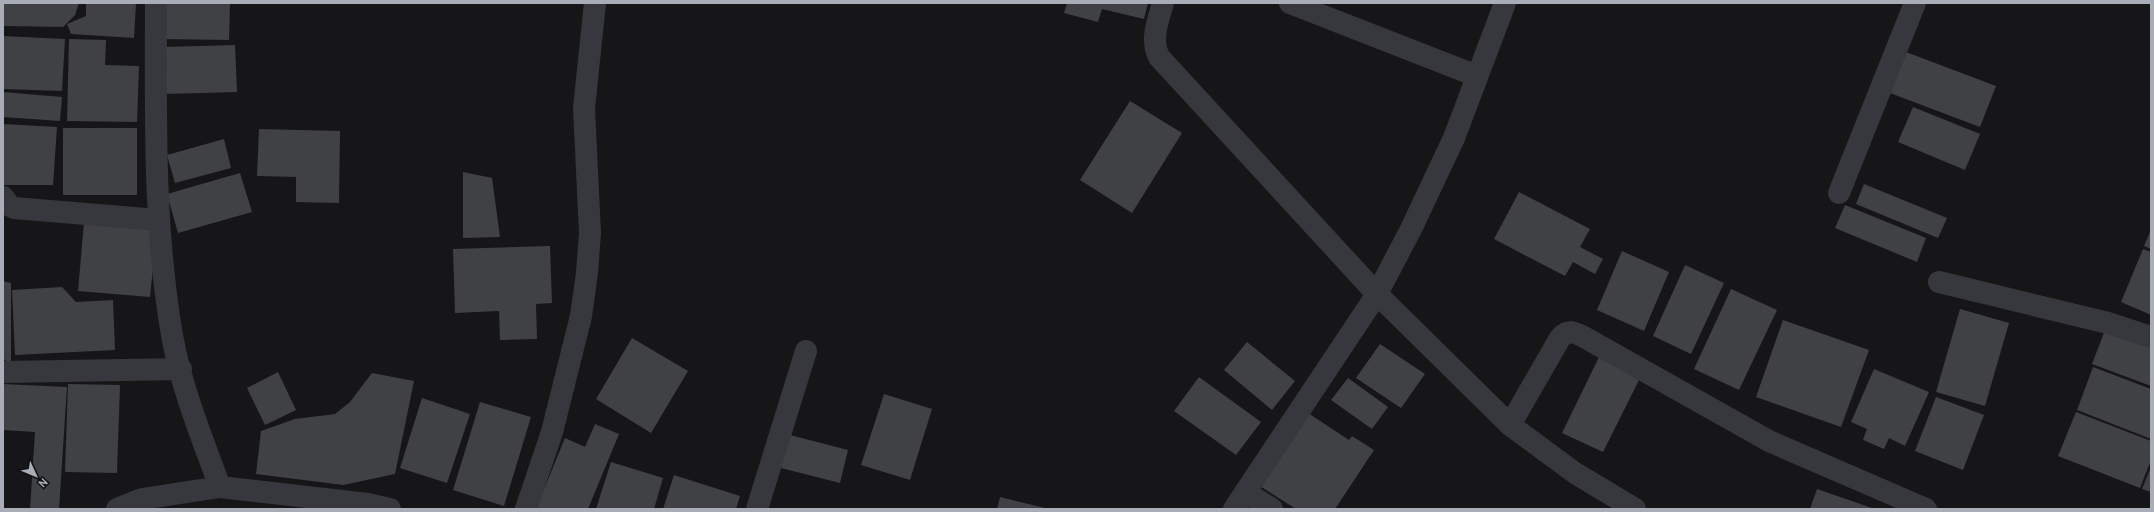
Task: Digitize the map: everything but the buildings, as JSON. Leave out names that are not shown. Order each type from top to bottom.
[{"type":"street","points":[[156,3],[156,137],[158,220],[172,335],[181,370],[220,487]]},
{"type":"street","points":[[526,509],[552,432],[581,316],[587,273],[590,233],[584,108],[595,3]]},
{"type":"street","points":[[1162,3],[1154,40],[1155,49],[1159,57],[1377,294],[1510,425],[1575,473],[1635,509]]},
{"type":"street","points":[[1290,3],[1477,76]]},
{"type":"street","points":[[1272,509],[1240,500],[1377,294],[1412,229],[1454,138],[1506,3]]},
{"type":"street","points":[[1839,193],[1915,3]]},
{"type":"street","points":[[3,199],[14,208],[158,220]]},
{"type":"street","points":[[1939,282],[2108,323],[2151,337]]},
{"type":"street","points":[[1510,425],[1560,338],[1565,333],[1570,331],[1584,337],[1769,441],[1926,509]]},
{"type":"street","points":[[757,509],[806,351]]},
{"type":"street","points":[[3,372],[181,370]]},
{"type":"street","points":[[117,509],[142,499],[220,487],[368,504],[390,509]]}]
